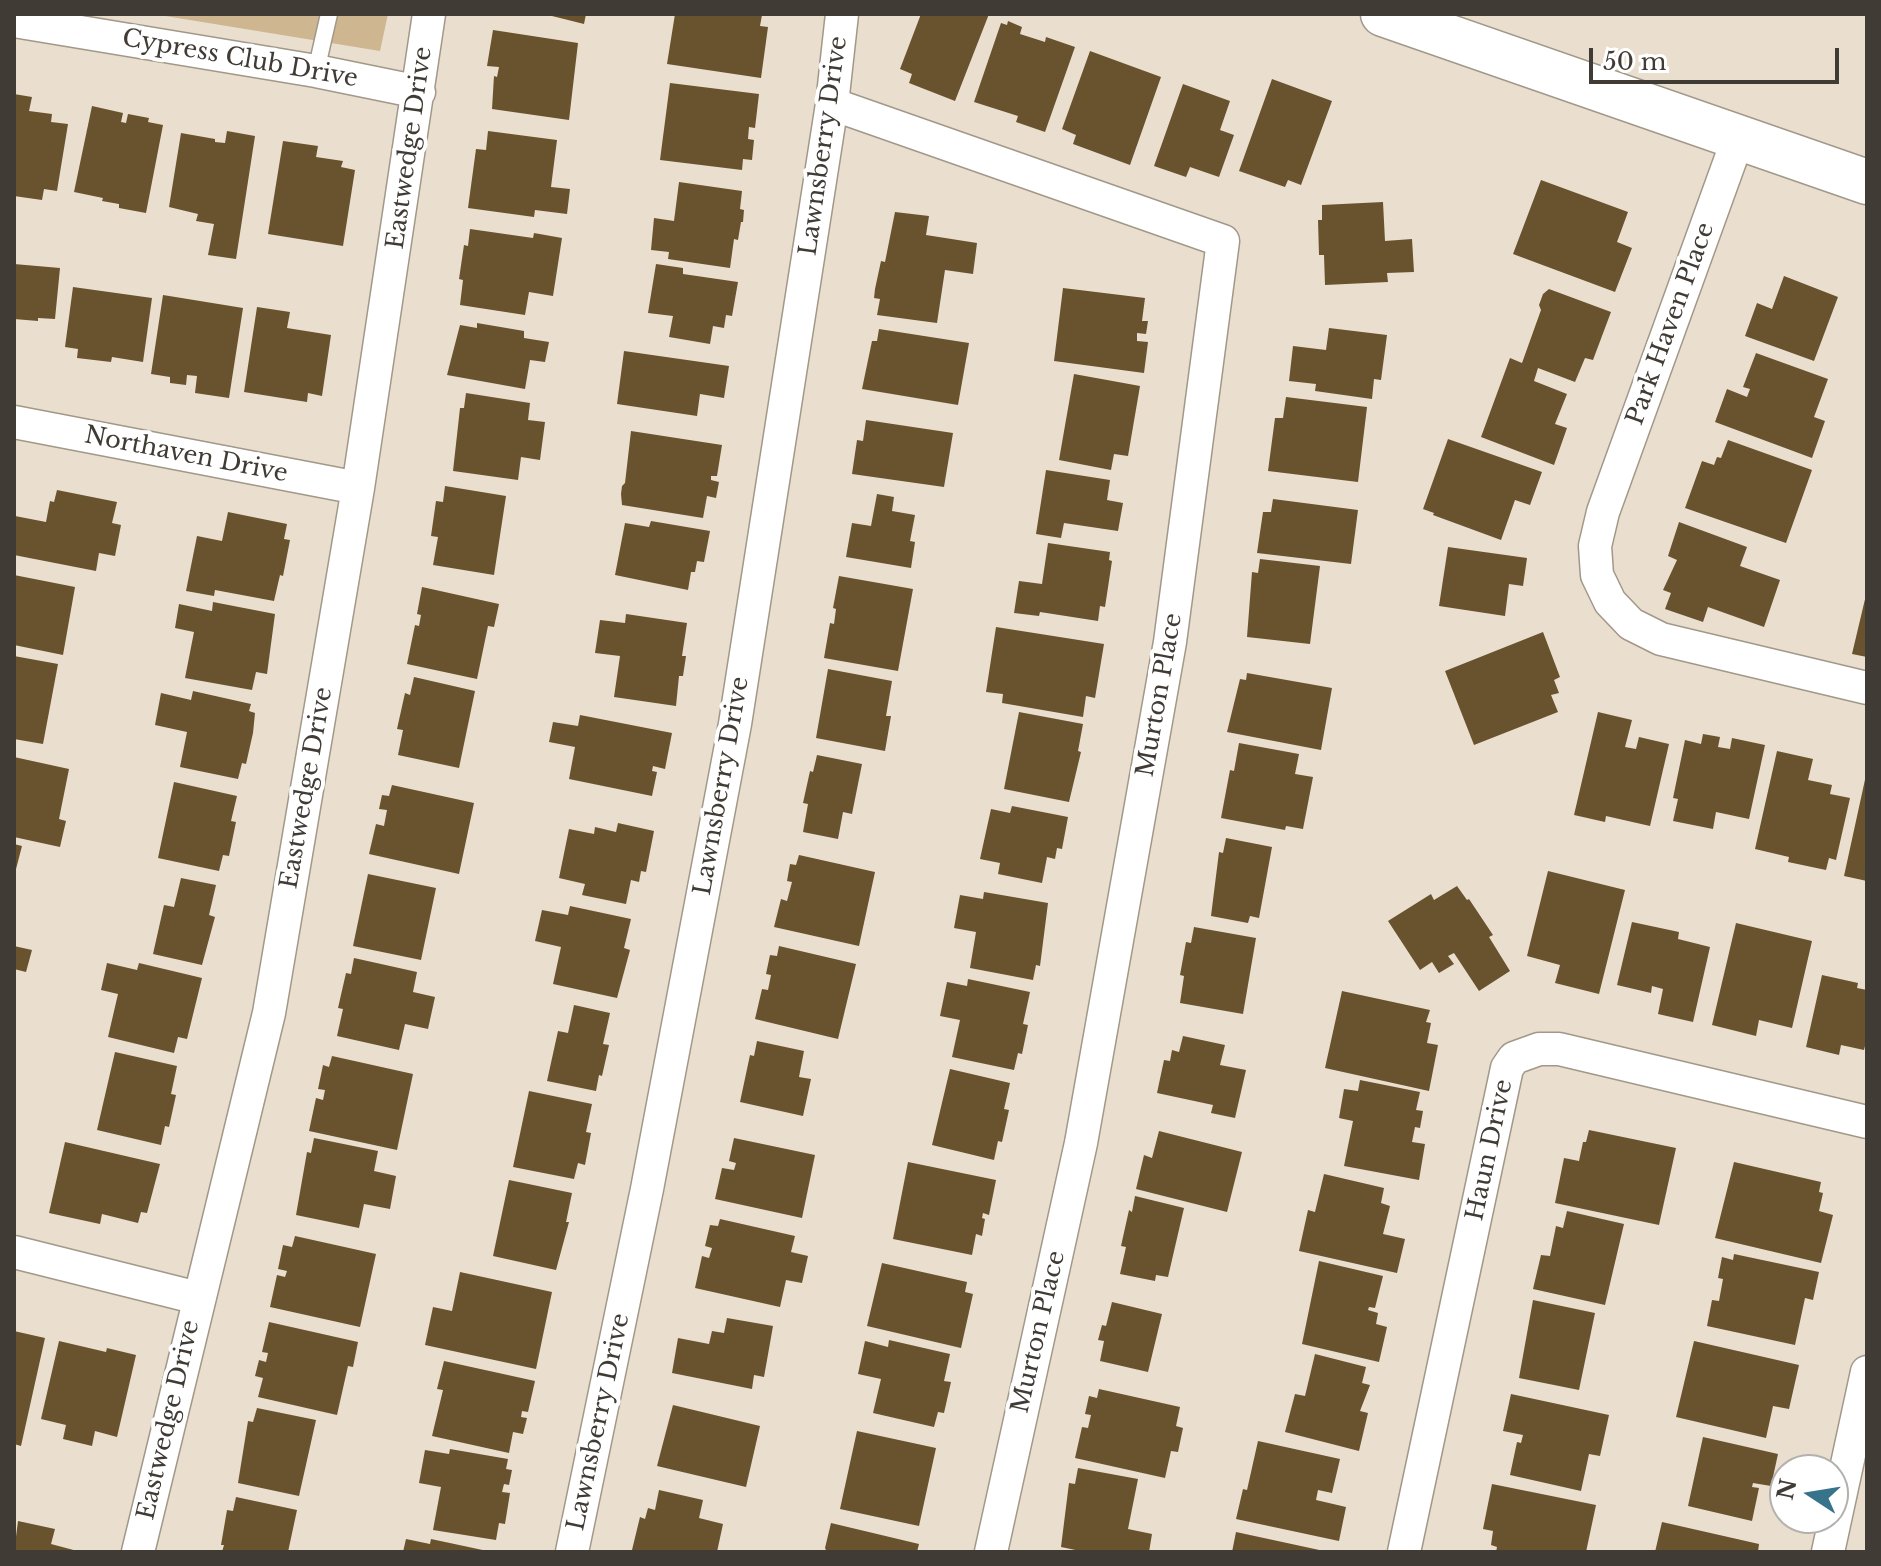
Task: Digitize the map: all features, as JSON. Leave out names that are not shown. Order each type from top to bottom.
[{"type":"street","name":"Eastwedge Drive","points":[[138,1552],[269,1013],[358,488],[429,14]]},
{"type":"street","name":"Lawnsberry Drive","points":[[572,1552],[647,1189],[735,724],[832,104],[842,14]]},
{"type":"street","points":[[1383,14],[1867,182]]},
{"type":"street","name":"Cypress Club Drive","points":[[14,21],[316,71],[419,92]]},
{"type":"street","name":"Murton Place","points":[[832,104],[1223,241],[1170,642],[1143,798],[1081,1143],[991,1552]]},
{"type":"street","name":"Park Haven Place","points":[[1739,136],[1603,512],[1595,546],[1597,575],[1610,602],[1631,624],[1661,639],[1867,688]]},
{"type":"street","name":"Northaven Drive","points":[[14,422],[358,488]]},
{"type":"street","name":"Haun Drive","points":[[1404,1552],[1507,1068],[1514,1058],[1539,1049],[1559,1049],[1867,1122]]},
{"type":"street","points":[[14,1252],[198,1298]]},
{"type":"street","points":[[1828,1552],[1867,1372]]},
{"type":"lane","points":[[316,71],[329,14]]},
{"type":"shaded area","points":[[153,14],[388,14],[380,51]]},
{"type":"building","points":[[544,14],[586,14],[584,24]]},
{"type":"building","points":[[675,14],[762,15],[760,26],[768,27],[761,78],[667,64]]},
{"type":"building","points":[[921,14],[989,14],[955,101],[909,83],[912,74],[900,69]]},
{"type":"building","points":[[1008,21],[1022,27],[1020,34],[1045,42],[1046,37],[1075,47],[1045,132],[1016,122],[1018,116],[974,102],[1001,23],[1007,25]]},
{"type":"building","points":[[493,30],[578,43],[569,120],[492,109],[494,76],[497,77],[499,67],[487,66]]},
{"type":"building","points":[[1090,51],[1161,77],[1130,165],[1073,144],[1076,135],[1062,129]]},
{"type":"building","points":[[1272,79],[1332,101],[1301,185],[1288,180],[1285,187],[1239,171]]},
{"type":"building","points":[[670,83],[759,94],[755,128],[749,127],[748,139],[754,140],[752,160],[743,159],[742,170],[660,160]]},
{"type":"building","points":[[1183,84],[1230,101],[1220,130],[1234,135],[1219,177],[1190,167],[1186,177],[1154,166]]},
{"type":"building","points":[[14,94],[32,97],[29,111],[52,114],[51,122],[68,124],[57,191],[44,189],[42,200],[14,196]]},
{"type":"building","points":[[92,106],[123,113],[121,122],[126,123],[128,114],[149,118],[148,122],[163,125],[146,213],[119,208],[119,204],[102,201],[103,198],[74,192]]},
{"type":"building","points":[[227,131],[255,136],[236,259],[208,255],[214,224],[196,221],[198,214],[169,207],[181,133],[225,143]]},
{"type":"building","points":[[488,131],[557,140],[551,187],[570,189],[567,214],[535,210],[534,217],[468,208],[476,149],[486,150]]},
{"type":"building","points":[[283,141],[318,146],[316,157],[343,161],[341,167],[355,170],[343,246],[268,234]]},
{"type":"building","points":[[1541,180],[1628,212],[1617,242],[1632,248],[1615,292],[1513,254]]},
{"type":"building","points":[[679,182],[742,191],[740,209],[744,210],[743,222],[738,240],[734,239],[730,268],[668,259],[669,252],[651,250],[654,218],[674,221]]},
{"type":"building","points":[[1383,202],[1385,241],[1412,239],[1414,272],[1387,273],[1388,282],[1325,285],[1324,255],[1319,255],[1318,220],[1322,220],[1322,205]]},
{"type":"building","points":[[895,212],[929,216],[926,235],[977,243],[973,274],[945,270],[937,323],[877,315],[880,299],[874,298],[875,289],[881,261],[885,262]]},
{"type":"building","points":[[470,229],[533,238],[534,233],[562,238],[553,296],[529,292],[525,315],[460,305],[463,280],[459,279],[464,245],[468,246]]},
{"type":"building","points":[[14,264],[60,268],[55,319],[14,319]]},
{"type":"building","points":[[656,264],[683,268],[683,274],[738,282],[732,316],[726,315],[724,328],[713,326],[710,344],[669,337],[673,316],[648,313]]},
{"type":"building","points":[[1784,276],[1838,297],[1814,361],[1745,336],[1757,303],[1772,309]]},
{"type":"building","points":[[73,287],[152,298],[143,362],[112,357],[111,362],[77,358],[78,349],[65,347]]},
{"type":"building","points":[[1063,288],[1145,298],[1142,321],[1148,321],[1146,334],[1137,333],[1137,341],[1148,342],[1144,373],[1054,361]]},
{"type":"building","points":[[1549,289],[1611,312],[1593,360],[1585,358],[1575,382],[1538,368],[1534,381],[1567,394],[1555,424],[1567,428],[1554,465],[1481,437],[1510,358],[1522,363],[1541,310],[1539,305],[1543,294]]},
{"type":"building","points":[[163,295],[243,308],[229,398],[195,393],[197,376],[187,375],[186,385],[170,383],[170,377],[151,374]]},
{"type":"building","points":[[257,307],[290,312],[287,328],[331,335],[322,396],[308,393],[307,402],[244,392]]},
{"type":"building","points":[[477,323],[524,331],[524,338],[549,342],[545,362],[530,360],[525,389],[447,375],[460,325],[477,328]]},
{"type":"building","points":[[1329,328],[1387,335],[1381,380],[1374,379],[1372,399],[1315,391],[1316,384],[1289,381],[1293,346],[1326,350]]},
{"type":"building","points":[[879,329],[969,343],[958,405],[862,389],[872,341],[877,341]]},
{"type":"building","points":[[624,351],[729,366],[724,398],[700,394],[697,416],[617,404]]},
{"type":"building","points":[[1756,353],[1828,379],[1814,417],[1825,421],[1812,458],[1715,422],[1727,389],[1747,397],[1750,389],[1743,387]]},
{"type":"building","points":[[1074,374],[1140,386],[1128,456],[1114,454],[1111,470],[1059,460]]},
{"type":"building","points":[[466,393],[530,403],[528,420],[545,422],[540,460],[521,457],[518,480],[453,471],[460,408],[464,408]]},
{"type":"building","points":[[1286,397],[1367,407],[1358,482],[1268,471],[1275,418],[1283,418]]},
{"type":"building","points":[[866,420],[953,433],[944,487],[852,474],[857,440],[863,441]]},
{"type":"building","points":[[631,431],[722,445],[717,476],[711,476],[711,480],[719,482],[716,498],[707,496],[703,518],[622,505]]},
{"type":"building","points":[[1448,439],[1542,472],[1530,505],[1515,500],[1501,540],[1423,509]]},
{"type":"building","points":[[1728,440],[1812,470],[1786,543],[1685,508],[1702,461],[1714,465],[1717,457],[1721,458]]},
{"type":"building","points":[[1046,470],[1110,480],[1107,500],[1123,503],[1118,531],[1064,523],[1061,538],[1036,534]]},
{"type":"building","points":[[445,486],[506,496],[494,575],[433,565],[438,537],[431,536],[436,501],[443,502]]},
{"type":"building","points":[[57,490],[117,502],[112,523],[121,525],[115,556],[99,553],[96,571],[14,555],[15,516],[46,522],[50,501],[54,502]]},
{"type":"building","points":[[877,494],[894,497],[892,511],[915,515],[910,541],[915,542],[911,568],[846,557],[852,523],[871,526]]},
{"type":"building","points":[[1273,499],[1358,510],[1351,564],[1257,553],[1263,512],[1271,512]]},
{"type":"building","points":[[228,512],[287,524],[284,539],[290,540],[274,601],[215,590],[214,596],[186,591],[197,536],[222,541]]},
{"type":"building","points":[[651,521],[710,531],[704,562],[697,561],[695,572],[691,572],[688,590],[615,575],[625,523],[649,527]]},
{"type":"building","points":[[1679,522],[1747,547],[1740,566],[1780,580],[1764,627],[1708,607],[1703,622],[1665,609],[1671,593],[1663,590],[1677,560],[1668,556]]},
{"type":"building","points":[[1048,543],[1110,552],[1109,560],[1112,561],[1105,607],[1100,606],[1098,621],[1040,612],[1039,616],[1014,613],[1019,581],[1042,584]]},
{"type":"building","points":[[1448,547],[1527,558],[1523,586],[1509,584],[1505,616],[1439,606]]},
{"type":"building","points":[[1260,559],[1320,566],[1310,644],[1247,637],[1252,572],[1258,573]]},
{"type":"building","points":[[14,575],[75,587],[63,655],[14,645]]},
{"type":"building","points":[[839,576],[913,589],[898,671],[824,658],[830,623],[834,624],[836,609],[833,608]]},
{"type":"building","points":[[422,587],[499,604],[494,627],[488,626],[477,679],[407,664],[415,625],[419,626],[421,615],[417,614]]},
{"type":"building","points":[[1867,596],[1867,657],[1852,654]]},
{"type":"building","points":[[213,602],[275,614],[267,674],[256,672],[252,690],[185,678],[194,632],[175,628],[179,604],[212,611]]},
{"type":"building","points":[[626,614],[687,623],[682,656],[686,656],[683,676],[679,676],[676,706],[614,697],[620,656],[595,653],[600,620],[625,623]]},
{"type":"building","points":[[996,627],[1104,644],[1095,698],[1086,696],[1083,717],[1002,703],[1003,694],[986,692]]},
{"type":"building","points":[[1543,632],[1560,677],[1554,680],[1559,693],[1551,695],[1558,712],[1474,745],[1445,671]]},
{"type":"building","points":[[14,656],[58,664],[43,744],[14,739]]},
{"type":"building","points":[[828,669],[892,681],[886,716],[891,716],[885,751],[816,738]]},
{"type":"building","points":[[1247,673],[1332,688],[1321,750],[1227,732],[1240,679],[1246,680]]},
{"type":"building","points":[[414,677],[475,691],[459,768],[398,755],[403,730],[397,729],[405,693],[410,695]]},
{"type":"building","points":[[193,691],[251,704],[249,711],[255,713],[253,733],[246,764],[242,763],[238,779],[180,767],[187,732],[155,725],[161,693],[191,700]]},
{"type":"building","points":[[1019,712],[1083,724],[1078,751],[1081,752],[1069,802],[1004,789]]},
{"type":"building","points":[[1598,712],[1632,720],[1625,747],[1636,749],[1639,737],[1669,744],[1650,826],[1606,816],[1605,822],[1574,815]]},
{"type":"building","points":[[580,715],[672,733],[665,769],[653,766],[652,771],[657,772],[652,796],[569,779],[575,747],[549,742],[553,722],[578,726]]},
{"type":"building","points":[[1703,734],[1720,737],[1718,747],[1730,749],[1732,738],[1765,745],[1749,819],[1716,812],[1713,829],[1673,821],[1678,799],[1673,798],[1685,740],[1701,744]]},
{"type":"building","points":[[1239,743],[1299,754],[1295,774],[1313,777],[1303,829],[1286,826],[1285,830],[1221,818],[1230,770],[1234,771]]},
{"type":"building","points":[[1777,751],[1813,759],[1808,780],[1832,785],[1830,794],[1850,798],[1836,860],[1829,858],[1826,870],[1788,862],[1789,857],[1755,849]]},
{"type":"building","points":[[817,755],[862,764],[852,814],[843,812],[838,839],[803,832],[808,804],[803,803]]},
{"type":"building","points":[[14,757],[69,769],[59,819],[66,821],[60,847],[14,837]]},
{"type":"building","points":[[1867,775],[1867,881],[1844,876]]},
{"type":"building","points":[[174,782],[237,796],[231,821],[236,822],[229,856],[223,855],[219,871],[158,858]]},
{"type":"building","points":[[392,785],[474,803],[459,874],[369,854],[376,824],[384,826],[387,810],[379,809],[382,795],[389,796]]},
{"type":"building","points":[[1012,806],[1068,817],[1062,849],[1057,848],[1055,859],[1047,857],[1042,883],[998,874],[1000,863],[980,859],[991,809],[1010,813]]},
{"type":"building","points":[[618,823],[654,831],[646,872],[641,871],[639,882],[631,880],[626,904],[582,895],[585,884],[559,878],[569,829],[594,834],[595,827],[616,832]]},
{"type":"building","points":[[1226,838],[1272,847],[1259,918],[1250,916],[1248,923],[1211,916],[1219,852],[1223,853]]},
{"type":"building","points":[[14,844],[22,846],[15,873],[14,873]]},
{"type":"building","points":[[799,855],[875,872],[859,946],[774,927],[781,899],[787,901],[792,882],[787,881],[790,864],[796,865]]},
{"type":"building","points":[[1548,871],[1625,890],[1599,994],[1555,983],[1560,965],[1527,956]]},
{"type":"building","points":[[368,874],[436,888],[421,960],[353,946]]},
{"type":"building","points":[[181,878],[216,885],[209,915],[215,917],[202,965],[153,954],[164,905],[174,907]]},
{"type":"building","points":[[1457,886],[1493,935],[1489,937],[1510,971],[1479,991],[1454,953],[1448,956],[1454,964],[1439,973],[1432,962],[1420,970],[1388,921],[1431,894],[1434,900]]},
{"type":"building","points":[[984,892],[1048,903],[1040,966],[1036,965],[1033,980],[970,968],[976,932],[954,928],[960,895],[983,899]]},
{"type":"building","points":[[570,906],[631,919],[624,948],[630,950],[617,998],[553,984],[561,947],[535,941],[542,910],[568,915]]},
{"type":"building","points":[[1632,922],[1679,932],[1678,939],[1710,947],[1693,1022],[1658,1014],[1663,989],[1652,986],[1651,993],[1617,985]]},
{"type":"building","points":[[1736,923],[1812,941],[1792,1028],[1759,1020],[1756,1036],[1712,1025]]},
{"type":"building","points":[[1194,927],[1256,938],[1243,1014],[1180,1003],[1184,976],[1180,975],[1186,942],[1191,943]]},
{"type":"building","points":[[14,946],[32,950],[26,972],[14,969]]},
{"type":"building","points":[[779,946],[856,964],[838,1039],[755,1019],[762,989],[768,990],[771,975],[766,974],[770,955],[777,956]]},
{"type":"building","points":[[354,958],[417,972],[413,992],[435,997],[428,1029],[405,1024],[399,1050],[337,1036],[343,1009],[338,1008],[346,973],[351,974]]},
{"type":"building","points":[[107,963],[137,970],[139,963],[202,978],[187,1039],[178,1037],[174,1053],[108,1037],[118,994],[101,990]]},
{"type":"building","points":[[1822,975],[1858,983],[1857,988],[1867,990],[1864,1050],[1841,1045],[1839,1055],[1806,1047]]},
{"type":"building","points":[[968,979],[1030,992],[1023,1024],[1028,1025],[1022,1054],[1018,1053],[1014,1070],[952,1057],[960,1020],[940,1016],[947,982],[967,986]]},
{"type":"building","points":[[1342,991],[1430,1010],[1426,1022],[1431,1023],[1427,1043],[1438,1045],[1429,1091],[1325,1068]]},
{"type":"building","points":[[574,1005],[610,1013],[603,1044],[609,1045],[596,1091],[547,1081],[558,1031],[568,1033]]},
{"type":"building","points":[[1183,1036],[1225,1045],[1220,1065],[1246,1070],[1235,1118],[1211,1113],[1213,1105],[1157,1093],[1164,1060],[1170,1061],[1172,1050],[1179,1052]]},
{"type":"building","points":[[757,1041],[804,1051],[799,1077],[811,1079],[803,1116],[740,1102],[750,1055],[754,1056]]},
{"type":"building","points":[[115,1052],[177,1066],[171,1094],[176,1095],[169,1127],[165,1126],[161,1145],[97,1130]]},
{"type":"building","points":[[332,1056],[413,1074],[397,1150],[309,1131],[316,1098],[323,1100],[325,1090],[318,1089],[323,1065],[329,1067]]},
{"type":"building","points":[[950,1069],[1010,1083],[1004,1109],[1009,1110],[1002,1142],[998,1141],[994,1160],[932,1145]]},
{"type":"building","points":[[1360,1080],[1420,1092],[1416,1110],[1423,1111],[1420,1128],[1415,1127],[1412,1142],[1425,1144],[1419,1180],[1344,1166],[1353,1121],[1339,1118],[1344,1089],[1358,1091]]},
{"type":"building","points":[[529,1091],[592,1104],[586,1132],[591,1133],[585,1165],[578,1163],[574,1179],[513,1167]]},
{"type":"building","points":[[1589,1130],[1676,1148],[1659,1225],[1555,1203],[1564,1158],[1579,1161]]},
{"type":"building","points":[[1159,1131],[1242,1152],[1227,1212],[1136,1189],[1144,1155],[1152,1158]]},
{"type":"building","points":[[314,1138],[378,1151],[374,1171],[396,1176],[390,1209],[364,1204],[359,1228],[296,1215],[307,1152],[311,1153]]},
{"type":"building","points":[[734,1138],[815,1155],[802,1218],[715,1199],[722,1168],[734,1170],[736,1163],[729,1161]]},
{"type":"building","points":[[65,1142],[160,1164],[147,1213],[141,1212],[138,1223],[102,1214],[100,1224],[49,1213]]},
{"type":"building","points":[[908,1162],[996,1180],[989,1215],[983,1213],[982,1236],[976,1234],[972,1255],[893,1239]]},
{"type":"building","points":[[1734,1162],[1821,1182],[1819,1192],[1823,1193],[1819,1211],[1833,1215],[1821,1263],[1715,1238]]},
{"type":"building","points":[[1324,1174],[1384,1188],[1381,1203],[1390,1206],[1383,1234],[1405,1239],[1397,1273],[1299,1251],[1308,1210],[1315,1212]]},
{"type":"building","points":[[509,1180],[572,1193],[566,1222],[569,1222],[556,1270],[493,1256]]},
{"type":"building","points":[[1135,1196],[1184,1208],[1168,1277],[1156,1275],[1155,1281],[1120,1274],[1126,1247],[1121,1246]]},
{"type":"building","points":[[1567,1211],[1624,1224],[1605,1305],[1533,1289],[1541,1255],[1550,1256],[1556,1226],[1563,1228]]},
{"type":"building","points":[[720,1219],[795,1236],[791,1252],[808,1256],[802,1283],[786,1280],[780,1307],[695,1288],[702,1256],[709,1258],[712,1248],[705,1246],[710,1225],[718,1226]]},
{"type":"building","points":[[295,1236],[376,1254],[360,1327],[270,1307],[277,1275],[285,1277],[287,1271],[278,1269],[283,1245],[292,1247]]},
{"type":"building","points":[[1734,1254],[1819,1272],[1813,1300],[1805,1298],[1795,1345],[1707,1326],[1712,1300],[1719,1301],[1723,1279],[1718,1278],[1722,1257],[1733,1260]]},
{"type":"building","points":[[1319,1261],[1383,1276],[1375,1308],[1369,1307],[1368,1310],[1378,1313],[1376,1324],[1387,1327],[1379,1362],[1302,1344]]},
{"type":"building","points":[[882,1263],[967,1282],[965,1292],[973,1294],[961,1348],[867,1326]]},
{"type":"building","points":[[460,1272],[552,1292],[536,1369],[425,1345],[433,1307],[452,1311]]},
{"type":"building","points":[[1533,1300],[1595,1313],[1579,1390],[1519,1378]]},
{"type":"building","points":[[1112,1302],[1162,1314],[1148,1372],[1100,1361],[1104,1341],[1098,1340],[1102,1325],[1106,1326]]},
{"type":"building","points":[[727,1318],[773,1326],[764,1377],[754,1375],[752,1389],[672,1373],[678,1338],[709,1344],[712,1331],[724,1333]]},
{"type":"building","points":[[269,1322],[358,1342],[353,1367],[348,1366],[337,1415],[258,1397],[263,1378],[255,1376],[259,1360],[266,1362],[268,1353],[262,1352]]},
{"type":"building","points":[[14,1331],[45,1338],[21,1446],[14,1444]]},
{"type":"building","points":[[889,1340],[950,1354],[944,1381],[951,1382],[944,1413],[938,1412],[934,1427],[873,1413],[881,1379],[858,1374],[865,1341],[888,1347]]},
{"type":"building","points":[[59,1341],[106,1352],[107,1348],[136,1355],[117,1437],[95,1431],[92,1446],[63,1439],[66,1425],[41,1419]]},
{"type":"building","points":[[1694,1341],[1799,1365],[1789,1409],[1773,1406],[1766,1438],[1676,1417]]},
{"type":"building","points":[[1315,1354],[1366,1367],[1362,1383],[1370,1385],[1360,1411],[1368,1413],[1359,1451],[1285,1432],[1295,1394],[1305,1396]]},
{"type":"building","points":[[444,1361],[535,1381],[528,1412],[522,1411],[521,1417],[527,1418],[523,1434],[513,1432],[509,1453],[432,1436],[443,1390],[437,1389]]},
{"type":"building","points":[[1099,1389],[1180,1407],[1176,1426],[1183,1428],[1178,1452],[1171,1451],[1165,1478],[1075,1458],[1082,1427],[1088,1428],[1091,1415],[1085,1414],[1089,1396],[1097,1398]]},
{"type":"building","points":[[1511,1394],[1609,1415],[1600,1456],[1589,1454],[1581,1491],[1510,1475],[1517,1442],[1521,1443],[1523,1435],[1503,1431]]},
{"type":"building","points":[[673,1405],[760,1426],[746,1487],[657,1466]]},
{"type":"building","points":[[257,1408],[316,1420],[299,1496],[238,1483],[248,1421],[253,1422]]},
{"type":"building","points":[[857,1431],[936,1448],[919,1526],[840,1509]]},
{"type":"building","points":[[1703,1437],[1778,1454],[1769,1454],[1769,1486],[1753,1483],[1752,1487],[1759,1488],[1752,1521],[1688,1506]]},
{"type":"building","points":[[1258,1441],[1340,1459],[1332,1493],[1318,1490],[1316,1500],[1346,1507],[1339,1541],[1236,1519],[1243,1489],[1247,1490]]},
{"type":"building","points":[[450,1449],[508,1459],[506,1469],[512,1470],[509,1485],[504,1484],[502,1492],[510,1493],[505,1524],[499,1523],[496,1540],[433,1530],[441,1487],[419,1483],[425,1450],[449,1454]]},
{"type":"building","points":[[1078,1468],[1138,1479],[1128,1529],[1152,1534],[1149,1552],[1085,1552],[1061,1547],[1069,1483],[1075,1484]]},
{"type":"building","points":[[1492,1484],[1596,1505],[1586,1552],[1496,1552],[1497,1547],[1491,1545],[1493,1531],[1483,1529]]},
{"type":"building","points":[[659,1490],[703,1500],[699,1518],[723,1524],[717,1552],[632,1550],[640,1517],[645,1519],[648,1508],[655,1510]]},
{"type":"building","points":[[236,1497],[297,1510],[288,1552],[222,1552],[227,1510],[233,1511]]},
{"type":"building","points":[[18,1521],[55,1529],[51,1544],[81,1552],[14,1552]]},
{"type":"building","points":[[1662,1522],[1759,1544],[1758,1552],[1655,1552]]},
{"type":"building","points":[[831,1523],[919,1544],[917,1552],[827,1552],[825,1548]]},
{"type":"building","points":[[1236,1532],[1324,1551],[1324,1552],[1232,1552]]},
{"type":"building","points":[[406,1539],[430,1544],[431,1539],[492,1552],[403,1552]]}]
